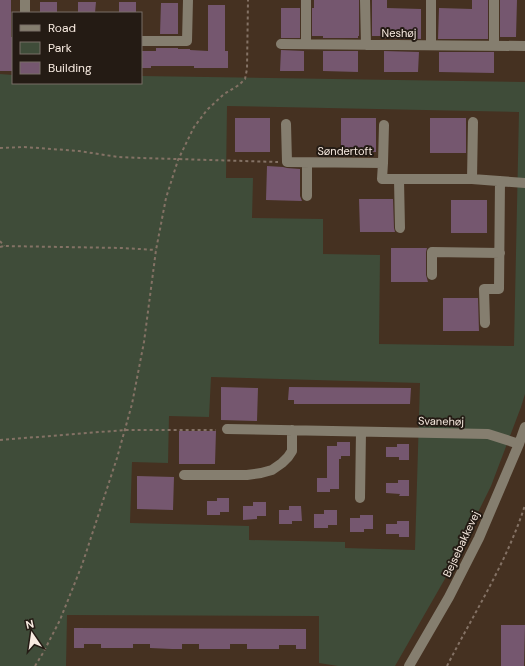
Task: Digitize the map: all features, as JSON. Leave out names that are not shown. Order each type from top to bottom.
[{"type":"street","points":[[25,0],[25,12]]},
{"type":"street","points":[[142,41],[187,41],[188,0]]},
{"type":"street","points":[[306,0],[306,44]]},
{"type":"street","name":"Neshøj","points":[[366,0],[366,45]]},
{"type":"street","name":"Neshøj","points":[[431,45],[432,0]]},
{"type":"street","points":[[494,0],[494,46]]},
{"type":"street","name":"Neshøj","points":[[281,44],[525,46]]},
{"type":"street","points":[[472,179],[473,122]]},
{"type":"street","points":[[286,124],[287,162]]},
{"type":"street","name":"Søndertoft","points":[[384,125],[382,179],[472,179],[525,183]]},
{"type":"street","name":"Søndertoft","points":[[287,162],[383,163]]},
{"type":"street","name":"Søndertoft","points":[[307,163],[307,196]]},
{"type":"street","points":[[399,180],[400,228]]},
{"type":"street","points":[[485,323],[484,289],[499,289],[500,181]]},
{"type":"street","points":[[432,275],[432,252],[500,253]]},
{"type":"street","name":"Bejsebakkevej","points":[[409,666],[449,597],[479,538],[525,427]]},
{"type":"street","name":"Svanehøj","points":[[227,430],[488,434],[519,444]]},
{"type":"street","points":[[184,476],[247,475],[272,470],[282,463],[292,451],[292,430]]},
{"type":"street","points":[[360,498],[361,432]]},
{"type":"path","points":[[35,666],[60,620],[82,565],[125,430],[132,404],[144,342],[156,250],[166,198],[178,160],[194,127],[207,110],[224,94],[239,85],[245,79],[247,69],[248,0]]},
{"type":"path","points":[[0,148],[24,147],[79,151],[118,157],[178,160],[287,162]]},
{"type":"path","points":[[0,241],[4,246]]},
{"type":"path","points":[[0,247],[122,248],[156,250]]},
{"type":"path","points":[[0,440],[125,430],[227,430]]},
{"type":"path","points":[[447,666],[488,590],[508,548],[525,505]]},
{"type":"green space","points":[[0,74],[12,75],[12,84],[142,84],[142,76],[525,82],[525,394],[491,486],[446,577],[395,666],[338,666],[319,663],[319,616],[67,615],[66,666],[0,666]],"holes":[[[227,106],[519,112],[514,346],[379,344],[380,255],[323,254],[323,219],[252,218],[253,178],[226,178]],[[211,377],[420,383],[415,550],[345,548],[345,542],[249,540],[249,526],[130,523],[132,462],[168,463],[169,416],[209,417]]]},
{"type":"building","points":[[0,0],[11,0],[12,71],[0,71]]},
{"type":"building","points":[[314,0],[359,0],[358,38],[323,38],[323,36],[312,36],[312,8],[314,8]]},
{"type":"building","points":[[372,0],[387,0],[387,8],[421,9],[421,39],[384,38],[384,36],[372,36]]},
{"type":"building","points":[[472,0],[488,0],[488,39],[438,39],[439,8],[472,9]]},
{"type":"building","points":[[500,0],[517,0],[516,37],[500,37]]},
{"type":"building","points":[[40,2],[57,2],[57,12],[40,12]]},
{"type":"building","points":[[78,2],[96,2],[95,12],[78,12]]},
{"type":"building","points":[[119,2],[136,2],[136,12],[119,12]]},
{"type":"building","points":[[161,3],[178,3],[178,34],[160,34]]},
{"type":"building","points":[[208,5],[225,5],[225,51],[228,51],[228,68],[151,66],[151,68],[142,68],[142,51],[156,51],[156,48],[178,48],[208,51]]},
{"type":"building","points":[[281,8],[300,8],[300,38],[281,38]]},
{"type":"building","points":[[281,50],[304,51],[304,71],[280,71]]},
{"type":"building","points":[[323,51],[358,51],[358,72],[323,71]]},
{"type":"building","points":[[384,51],[419,52],[418,72],[384,72]]},
{"type":"building","points":[[439,52],[494,52],[494,73],[439,72]]},
{"type":"building","points":[[235,118],[270,118],[270,152],[235,152]]},
{"type":"building","points":[[341,118],[376,118],[376,152],[341,153]]},
{"type":"building","points":[[430,118],[466,118],[466,153],[430,153]]},
{"type":"building","points":[[267,166],[300,169],[300,196],[302,201],[266,200]]},
{"type":"building","points":[[359,199],[393,199],[395,232],[360,232]]},
{"type":"building","points":[[451,200],[487,200],[487,233],[451,233]]},
{"type":"building","points":[[391,248],[427,248],[426,275],[428,282],[391,282]]},
{"type":"building","points":[[443,298],[478,298],[479,331],[443,331]]},
{"type":"building","points":[[221,387],[258,388],[257,421],[221,420]]},
{"type":"building","points":[[289,387],[411,388],[410,404],[294,404],[294,400],[288,400]]},
{"type":"building","points":[[179,431],[216,431],[215,464],[179,464]]},
{"type":"building","points":[[337,442],[350,442],[350,456],[341,456],[341,459],[339,459],[339,489],[330,489],[330,492],[317,492],[317,478],[327,478],[327,446],[337,446]]},
{"type":"building","points":[[397,444],[409,444],[409,460],[399,460],[399,457],[386,457],[386,447],[397,447]]},
{"type":"building","points":[[137,476],[174,477],[173,510],[137,509]]},
{"type":"building","points":[[398,480],[409,480],[409,496],[399,496],[400,494],[386,493],[386,483],[398,483]]},
{"type":"building","points":[[217,498],[229,498],[229,512],[220,512],[220,515],[207,515],[207,501],[217,501]]},
{"type":"building","points":[[253,502],[266,502],[266,516],[257,516],[257,519],[243,520],[243,506],[253,506]]},
{"type":"building","points":[[289,506],[301,506],[302,521],[292,521],[292,524],[279,524],[279,510],[289,510]]},
{"type":"building","points":[[324,510],[337,510],[337,525],[328,525],[328,528],[314,528],[314,514],[324,514]]},
{"type":"building","points":[[360,515],[373,515],[373,529],[364,529],[364,532],[350,532],[350,518],[360,518]]},
{"type":"building","points":[[397,521],[409,521],[409,537],[399,537],[399,534],[386,534],[386,524],[397,524]]},
{"type":"building","points":[[501,625],[525,625],[524,666],[501,666]]},
{"type":"building","points":[[74,628],[306,629],[306,649],[296,649],[296,645],[279,645],[279,649],[247,649],[247,644],[230,644],[230,649],[199,649],[199,644],[182,644],[182,649],[150,648],[150,644],[133,644],[133,648],[101,648],[101,644],[84,644],[84,648],[74,648]]}]
